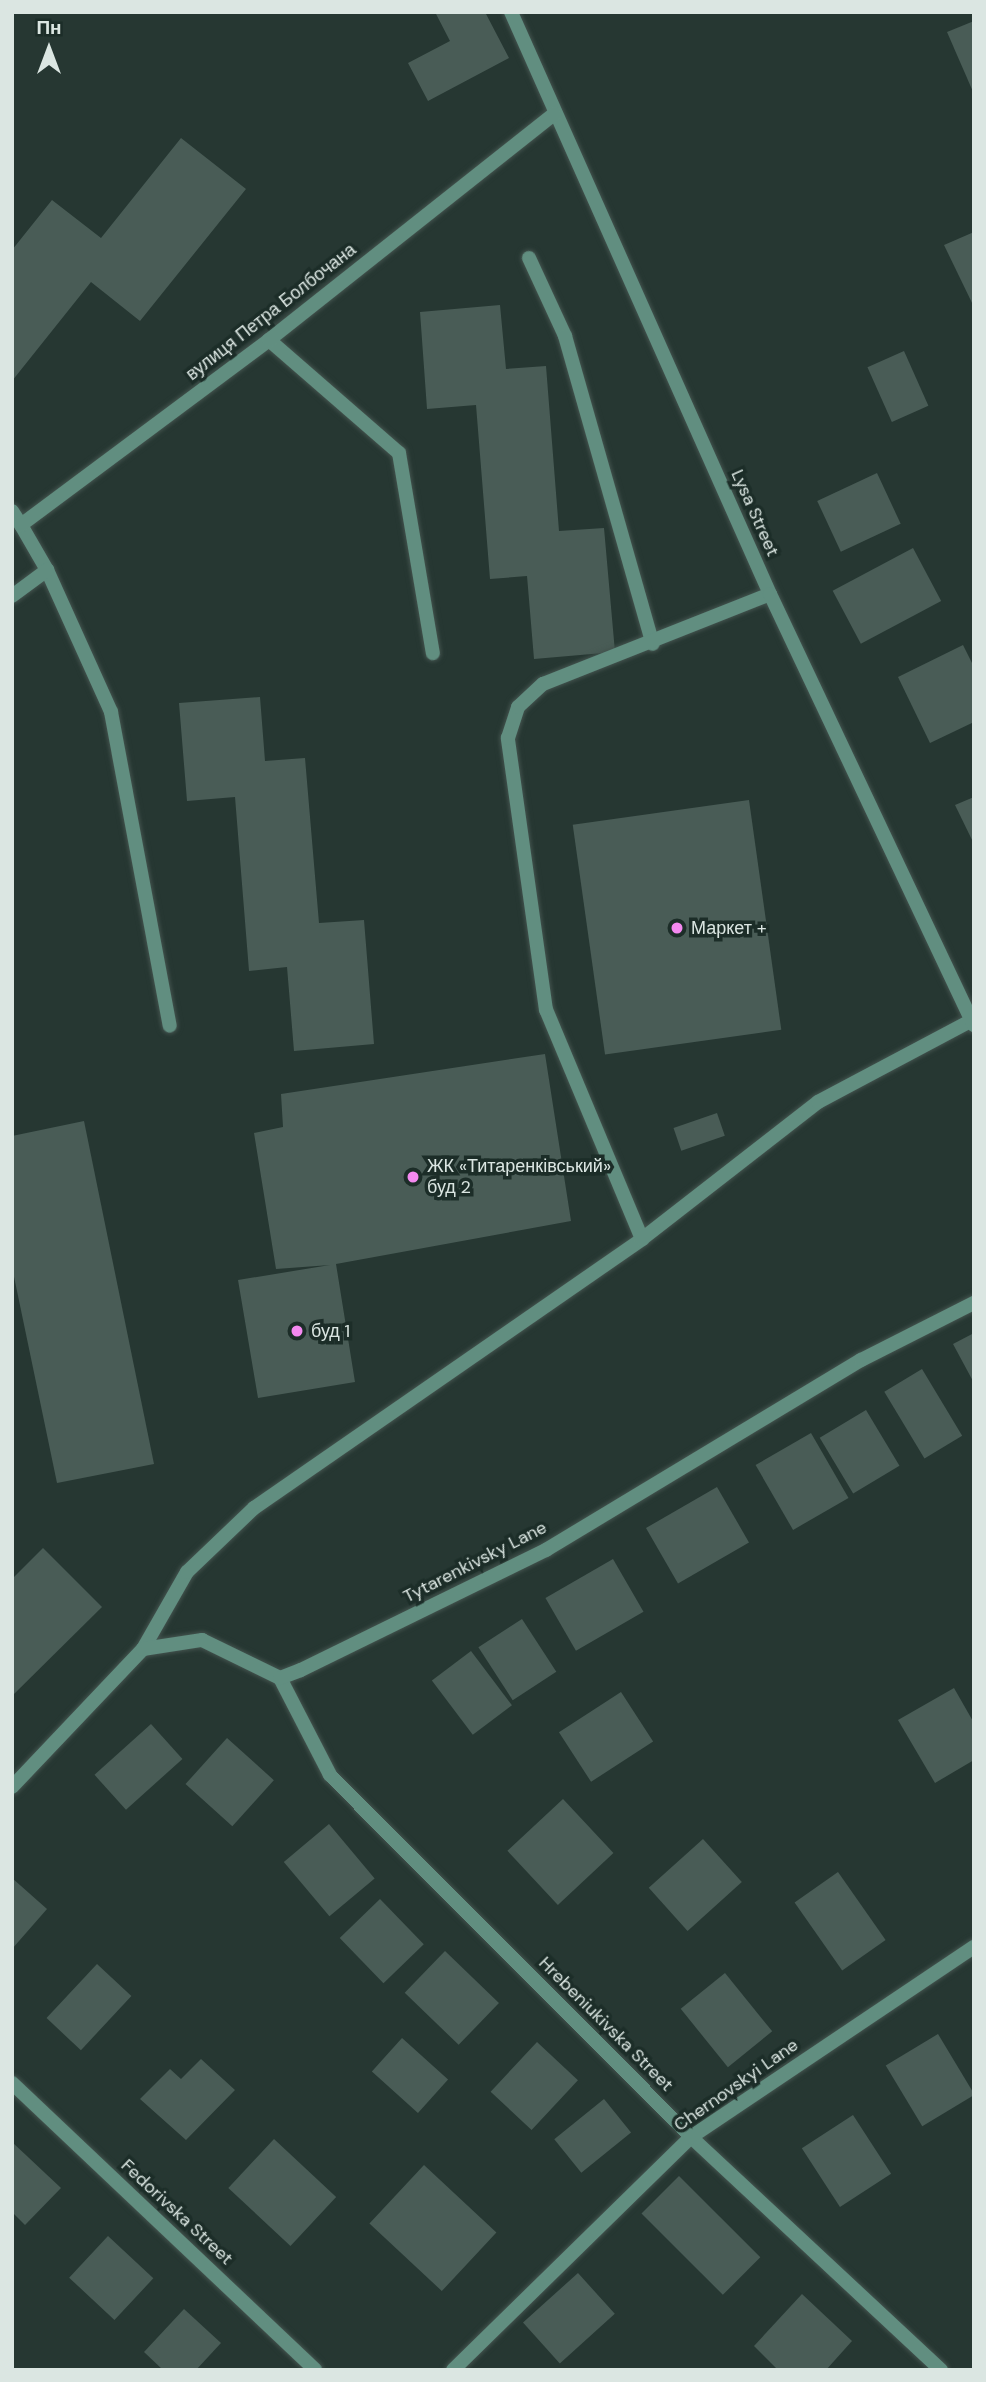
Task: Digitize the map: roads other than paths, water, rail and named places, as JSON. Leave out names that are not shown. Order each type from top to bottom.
[{"type":"street","name":"Lysa Street","points":[[511,12],[554,114],[770,594],[973,1022]]},
{"type":"street","name":"вулиця Петра Болбочана","points":[[21,525],[269,340],[554,114]]},
{"type":"street","points":[[529,258],[565,336],[653,644]]},
{"type":"street","points":[[269,340],[399,453],[433,653]]},
{"type":"street","points":[[12,511],[47,569],[111,712],[170,1027]]},
{"type":"street","points":[[12,596],[47,569]]},
{"type":"street","points":[[642,1239],[546,1010],[508,738],[518,707],[543,684],[653,644],[770,594]]},
{"type":"street","points":[[12,1787],[142,1649],[187,1572],[254,1508],[642,1239],[818,1102],[973,1022]]},
{"type":"street","name":"Tytarenkivsky Lane","points":[[280,1678],[546,1549],[860,1360],[974,1303]]},
{"type":"street","points":[[142,1649],[202,1640],[280,1678]]},
{"type":"street","name":"Hrebeniukivska Street","points":[[280,1678],[330,1775],[691,2137],[941,2370]]},
{"type":"street","name":"Chernovskyi Lane","points":[[453,2370],[691,2137],[974,1947]]},
{"type":"street","name":"Fedorivska Street","points":[[12,2083],[315,2370]]},
{"type":"place","name":"Маркет +","points":[[677,928]]},
{"type":"place","name":"ЖК «Титаренківський» буд 2","points":[[413,1177]]},
{"type":"place","name":"буд 1","points":[[297,1331]]}]
